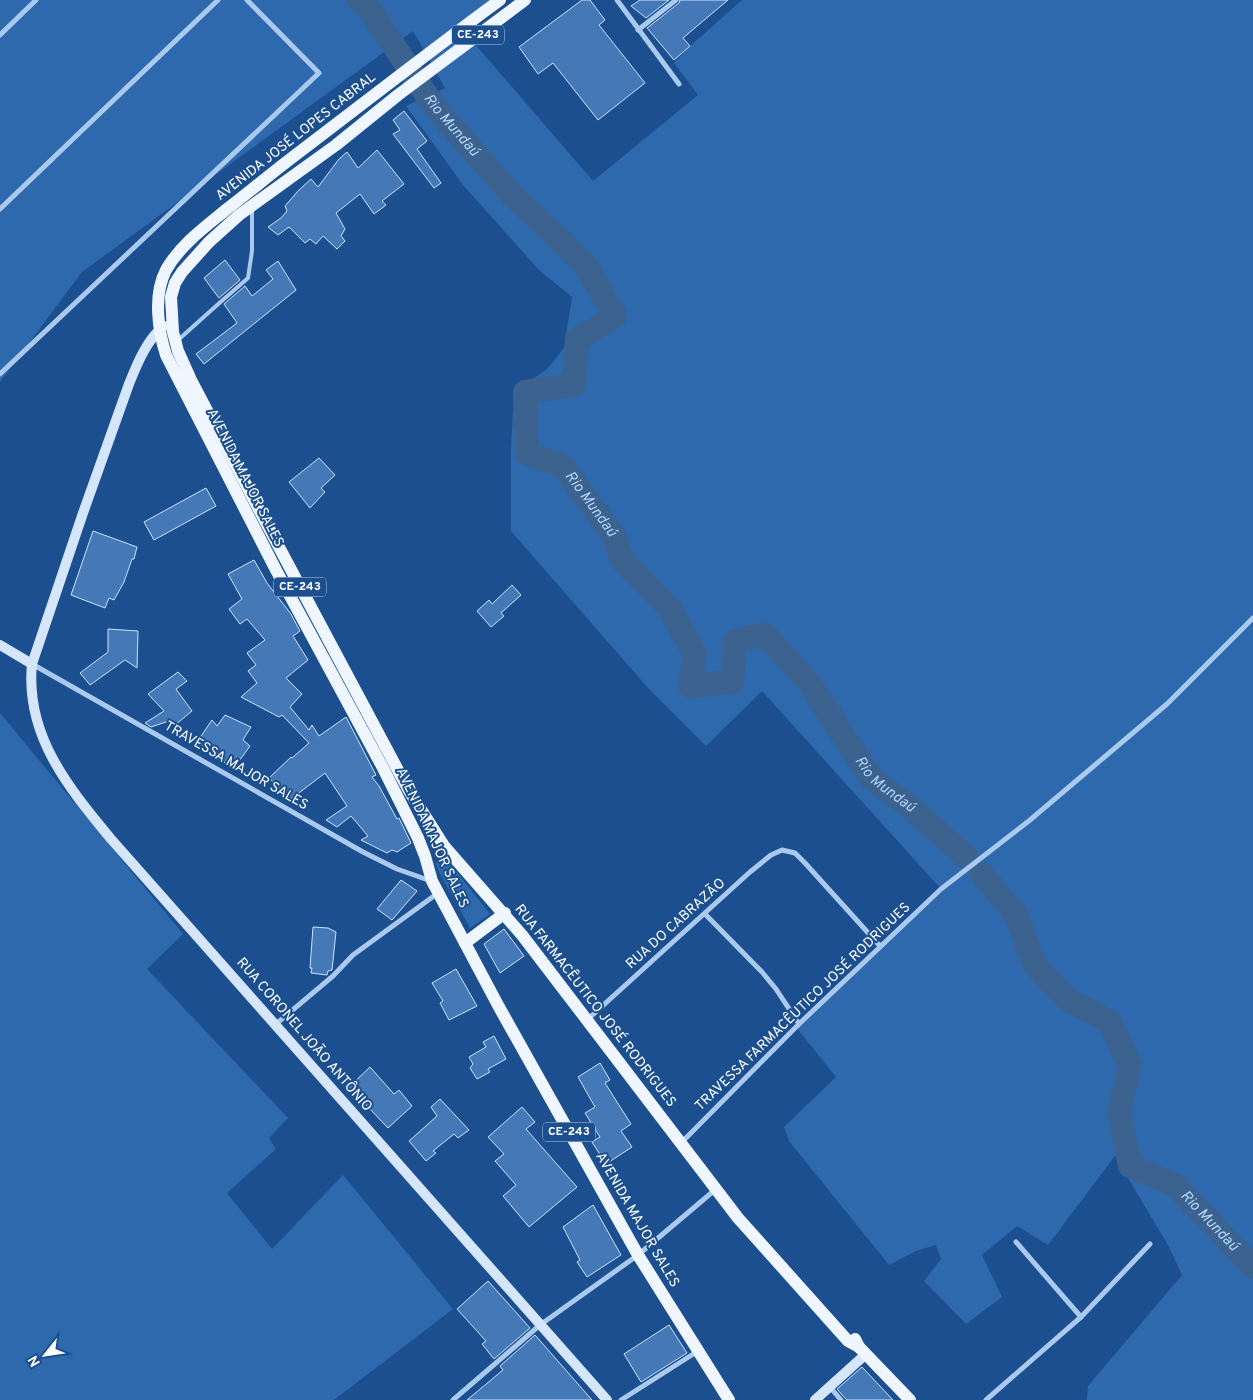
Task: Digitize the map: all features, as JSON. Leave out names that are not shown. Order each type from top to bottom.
[{"type":"main road","name":"AVENIDA JOSÉ LOPES CABRAL","points":[[159,330],[158,299],[160,284],[166,270],[193,237],[243,196],[500,0]]},
{"type":"main road","name":"AVENIDA JOSÉ LOPES CABRAL","points":[[172,321],[171,297],[175,283],[208,242],[252,206],[336,145],[398,95],[525,0]]},
{"type":"main road","points":[[243,196],[252,206]]},
{"type":"main road","name":"AVENIDA MAJOR SALES","points":[[172,321],[176,343],[191,380],[352,698],[425,856],[435,887],[638,1254],[729,1400]]},
{"type":"main road","name":"AVENIDA MAJOR SALES","points":[[159,330],[166,355],[179,384],[276,570],[352,698],[444,846]]},
{"type":"main road","points":[[425,856],[444,846]]},
{"type":"main road","name":"RUA FARMACÊUTICO JOSÉ RODRIGUES","points":[[444,846],[505,913],[738,1218],[848,1341],[862,1350]]},
{"type":"main road","points":[[465,943],[505,913]]},
{"type":"main road","name":"RUA FARMACÊUTICO JOSÉ RODRIGUES","points":[[716,1189],[735,1201],[851,1333],[862,1350],[910,1400]]},
{"type":"street","points":[[0,35],[36,0]]},
{"type":"street","points":[[0,210],[218,0]]},
{"type":"street","points":[[0,374],[319,73],[247,0]]},
{"type":"street","points":[[617,0],[679,84]]},
{"type":"street","points":[[638,30],[676,0]]},
{"type":"street","points":[[159,330],[172,321]]},
{"type":"street","name":"RUA CORONEL JOÃO ANTÔNIO","points":[[159,330],[137,365],[83,513],[32,664],[30,689],[42,738],[69,786],[111,838],[607,1400]]},
{"type":"street","name":"TRAVESSA FARMACÊUTICO JOSÉ RODRIGUES","points":[[681,1142],[799,1024],[941,889],[1030,820],[1167,704],[1253,618]]},
{"type":"street","points":[[0,645],[32,664]]},
{"type":"street","name":"TRAVESSA MAJOR SALES","points":[[32,664],[363,852],[435,887]]},
{"type":"street","name":"RUA DO CABRAZÃO","points":[[587,1019],[750,872],[770,855],[782,850],[795,853],[880,946]]},
{"type":"street","points":[[276,1024],[334,976],[353,955],[435,887]]},
{"type":"street","points":[[705,914],[762,972],[776,989],[799,1024]]},
{"type":"street","points":[[453,1400],[540,1325],[638,1254],[716,1189]]},
{"type":"street","points":[[1016,1242],[1080,1317]]},
{"type":"street","points":[[986,1400],[1080,1317],[1150,1244]]},
{"type":"street","points":[[815,1400],[862,1350]]},
{"type":"street","points":[[621,1400],[698,1351]]},
{"type":"street","points":[[829,1387],[841,1400]]},
{"type":"lane","points":[[176,343],[248,278],[252,251],[252,206]]},
{"type":"shaded area","points":[[0,0],[497,0],[462,29],[593,181],[698,95],[674,63],[690,46],[742,0],[1253,0],[1253,1400],[1087,1400],[1088,1386],[1182,1275],[1169,1247],[1115,1156],[1048,1245],[1017,1226],[982,1255],[1002,1297],[966,1324],[924,1281],[941,1259],[936,1245],[916,1251],[889,1265],[789,1141],[784,1127],[836,1077],[796,1027],[941,889],[762,691],[706,746],[648,688],[511,531],[511,450],[514,392],[547,369],[564,348],[572,297],[539,270],[463,185],[406,106],[445,88],[413,31],[82,272],[0,382]]},
{"type":"shaded area","points":[[0,713],[183,934],[147,969],[288,1118],[269,1138],[276,1149],[227,1193],[272,1249],[343,1175],[453,1309],[334,1400],[0,1400]]},
{"type":"shaded area","points":[[442,858],[447,860],[490,914],[470,928],[438,870],[437,861]]},
{"type":"building","points":[[582,0],[590,0],[605,20],[599,25],[645,83],[598,120],[553,63],[538,74],[519,47]]},
{"type":"building","points":[[640,0],[669,0],[646,18],[631,6]]},
{"type":"building","points":[[680,0],[728,0],[683,38],[690,46],[674,60],[647,28],[679,3]]},
{"type":"building","points":[[404,111],[427,141],[417,149],[441,183],[434,188],[393,134],[400,130],[393,120]]},
{"type":"building","points":[[377,150],[404,184],[382,201],[386,205],[374,214],[360,194],[336,213],[345,229],[341,236],[345,241],[337,249],[323,236],[316,244],[310,239],[305,243],[289,227],[278,235],[268,227],[287,211],[285,206],[298,191],[311,179],[318,187],[339,159],[347,152],[358,168]]},
{"type":"building","points":[[225,260],[240,280],[219,298],[204,278]]},
{"type":"building","points":[[278,261],[296,290],[204,364],[196,354],[237,323],[224,304],[245,286],[252,296],[273,279],[266,270]]},
{"type":"building","points":[[319,458],[335,475],[321,488],[325,492],[310,508],[289,482]]},
{"type":"building","points":[[206,488],[216,506],[154,540],[144,522]]},
{"type":"building","points":[[93,531],[137,547],[124,582],[114,600],[109,598],[105,608],[71,595]]},
{"type":"building","points":[[254,560],[267,583],[291,614],[300,631],[293,636],[308,660],[286,678],[302,694],[290,707],[309,730],[312,725],[319,736],[346,717],[376,775],[372,777],[397,819],[399,818],[411,843],[397,852],[392,850],[387,853],[361,840],[368,836],[351,816],[337,827],[326,820],[347,806],[325,773],[291,799],[269,778],[309,743],[282,715],[279,717],[241,697],[257,683],[248,671],[256,665],[247,653],[265,640],[247,619],[240,624],[229,609],[242,599],[228,574]]},
{"type":"building","points":[[512,585],[521,595],[501,613],[504,616],[491,627],[477,611],[489,600],[492,604]]},
{"type":"building","points":[[108,629],[138,631],[137,668],[125,660],[90,685],[80,673],[108,652]]},
{"type":"building","points":[[178,672],[187,681],[176,689],[192,711],[174,726],[169,721],[151,727],[145,723],[164,711],[148,694]]},
{"type":"building","points":[[225,715],[251,727],[243,740],[250,746],[234,768],[195,745],[212,720],[217,726]]},
{"type":"building","points":[[401,880],[417,891],[392,920],[377,909]]},
{"type":"building","points":[[313,927],[328,928],[336,932],[332,970],[328,971],[327,975],[311,973]]},
{"type":"building","points":[[504,929],[524,956],[500,973],[484,944]]},
{"type":"building","points":[[456,969],[477,1006],[449,1020],[440,1003],[443,1001],[432,983]]},
{"type":"building","points":[[494,1036],[506,1059],[488,1069],[490,1072],[477,1079],[470,1068],[473,1064],[469,1057],[486,1047],[483,1042]]},
{"type":"building","points":[[600,1063],[610,1080],[605,1083],[631,1124],[621,1131],[632,1147],[606,1164],[592,1142],[600,1137],[585,1113],[595,1107],[578,1077]]},
{"type":"building","points":[[370,1067],[394,1094],[399,1090],[412,1106],[388,1128],[349,1087]]},
{"type":"building","points":[[440,1099],[469,1130],[458,1138],[454,1134],[433,1151],[436,1153],[426,1161],[409,1141],[437,1116],[431,1107]]},
{"type":"building","points":[[522,1107],[535,1122],[526,1129],[577,1187],[529,1227],[503,1196],[516,1185],[495,1161],[504,1154],[488,1137]]},
{"type":"building","points":[[593,1205],[621,1255],[587,1277],[577,1262],[580,1260],[563,1227]]},
{"type":"building","points":[[488,1281],[530,1328],[494,1359],[482,1344],[486,1341],[457,1309]]},
{"type":"building","points":[[669,1325],[687,1353],[641,1382],[624,1354]]},
{"type":"building","points":[[535,1335],[592,1400],[467,1400],[503,1370],[500,1366]]},
{"type":"building","points":[[862,1367],[893,1400],[847,1400],[843,1396],[837,1389]]},
{"type":"waterway","name":"Rio Mundaú","points":[[359,0],[371,11],[433,105],[512,195],[585,264],[615,316],[577,340],[574,385],[525,392],[527,454],[562,465],[614,536],[622,560],[669,608],[695,654],[690,686],[732,682],[735,641],[765,634],[809,683],[872,779],[913,809],[967,858]]},
{"type":"waterway","name":"Rio Mundaú","points":[[982,874],[1017,916],[1035,966],[1068,1000],[1109,1021],[1130,1065],[1119,1111],[1130,1166],[1175,1185],[1253,1267]]}]
